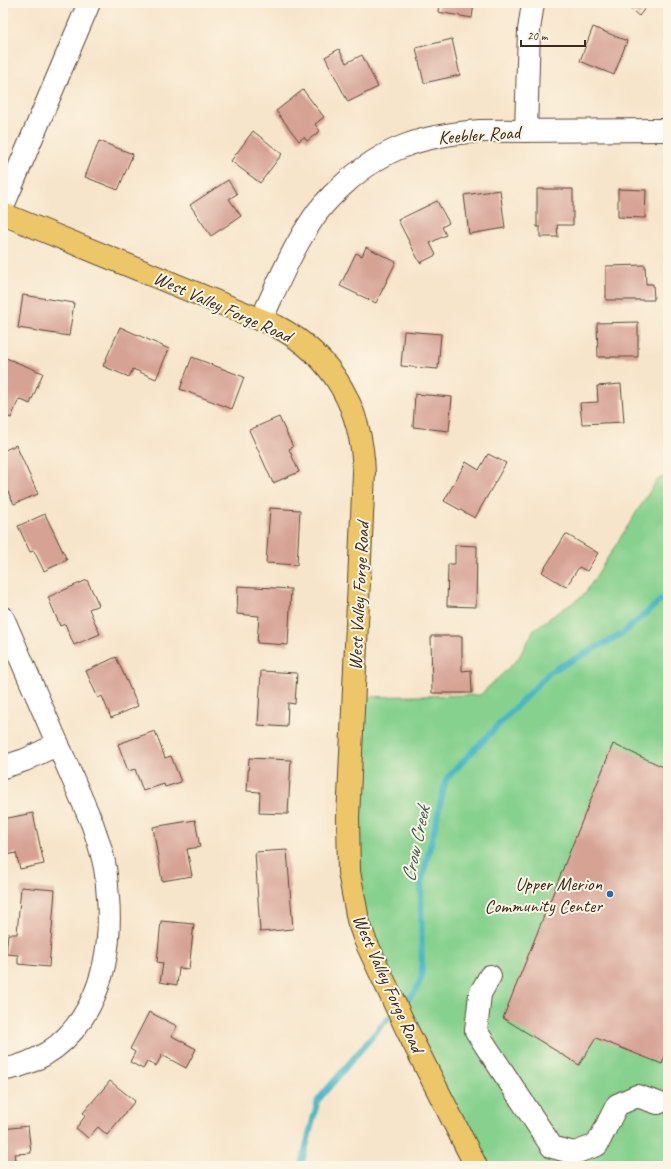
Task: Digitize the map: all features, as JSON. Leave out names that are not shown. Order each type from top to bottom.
[{"type":"main road","name":"West Valley Forge Road","points":[[3,214],[288,332],[300,340],[321,359],[331,371],[346,396],[358,426],[364,473],[348,818],[349,872],[353,898],[358,920],[365,940],[476,1166]]},
{"type":"street","points":[[3,206],[89,3]]},
{"type":"street","points":[[526,131],[529,30],[533,3]]},
{"type":"street","name":"Keebler Road","points":[[261,320],[287,262],[312,218],[328,199],[367,166],[386,153],[428,138],[451,133],[668,130]]},
{"type":"street","points":[[3,618],[92,823],[101,849],[106,876],[108,904],[108,932],[105,961],[100,982],[92,1001],[81,1020],[68,1036],[53,1050],[36,1060],[16,1068],[3,1070]]},
{"type":"street","points":[[3,767],[25,760],[58,744]]},
{"type":"street","points":[[490,976],[480,994],[476,1030],[552,1147],[574,1153],[597,1145],[617,1105],[637,1096],[658,1103]]},
{"type":"green space","points":[[668,475],[668,1166],[476,1166],[358,920],[354,697],[480,695],[518,659],[534,629],[584,595],[657,480]]},
{"type":"building","points":[[439,3],[474,3],[472,18],[438,12]]},
{"type":"building","points":[[623,3],[649,3],[639,16]]},
{"type":"building","points":[[593,27],[627,41],[614,75],[580,61]]},
{"type":"building","points":[[452,39],[460,75],[424,83],[416,48]]},
{"type":"building","points":[[666,43],[668,43],[668,67],[667,67]]},
{"type":"building","points":[[339,49],[346,63],[362,55],[378,87],[348,102],[325,57]]},
{"type":"building","points":[[303,90],[324,117],[315,124],[320,131],[307,141],[304,137],[299,141],[276,111]]},
{"type":"building","points":[[253,131],[282,154],[260,183],[231,161]]},
{"type":"building","points":[[99,141],[133,154],[118,190],[85,177]]},
{"type":"building","points":[[228,180],[237,194],[229,199],[241,216],[211,236],[190,205]]},
{"type":"building","points":[[537,189],[573,189],[573,225],[557,225],[558,237],[540,237],[540,227],[537,227]]},
{"type":"building","points":[[618,189],[646,190],[645,218],[618,217]]},
{"type":"building","points":[[500,190],[505,228],[469,234],[464,195]]},
{"type":"building","points":[[437,201],[449,223],[442,227],[446,235],[430,243],[436,255],[420,263],[398,220]]},
{"type":"building","points":[[366,247],[396,262],[376,303],[340,286],[356,253],[362,256]]},
{"type":"building","points":[[645,265],[646,284],[653,284],[654,300],[606,300],[606,266]]},
{"type":"building","points":[[23,295],[74,303],[69,336],[18,328]]},
{"type":"building","points":[[638,322],[638,357],[598,357],[597,323]]},
{"type":"building","points":[[120,327],[169,349],[156,379],[133,369],[129,377],[103,366]]},
{"type":"building","points":[[404,331],[441,334],[438,369],[401,366]]},
{"type":"building","points":[[192,357],[244,377],[232,409],[180,389]]},
{"type":"building","points":[[6,358],[43,373],[30,404],[19,399],[11,418],[3,415],[3,364]]},
{"type":"building","points":[[621,384],[624,422],[582,424],[580,403],[598,402],[597,386]]},
{"type":"building","points":[[415,394],[452,397],[449,431],[413,427]]},
{"type":"building","points":[[279,417],[293,447],[289,449],[299,472],[273,483],[249,430]]},
{"type":"building","points":[[16,445],[38,494],[14,504],[3,482],[3,451]]},
{"type":"building","points":[[488,454],[506,463],[475,518],[444,501],[466,462],[479,470]]},
{"type":"building","points":[[270,508],[300,510],[297,565],[266,563]]},
{"type":"building","points":[[45,514],[67,560],[44,571],[34,551],[30,552],[18,526]]},
{"type":"building","points":[[566,534],[598,553],[587,571],[579,567],[566,587],[542,572]]},
{"type":"building","points":[[455,545],[477,546],[476,607],[447,606],[448,564],[455,564]]},
{"type":"building","points":[[87,580],[99,605],[89,609],[100,634],[74,645],[65,624],[60,626],[48,597]]},
{"type":"building","points":[[238,586],[291,589],[288,645],[257,643],[259,616],[237,614]]},
{"type":"building","points":[[431,636],[462,636],[462,671],[471,670],[472,693],[432,693]]},
{"type":"building","points":[[116,657],[138,706],[111,718],[102,696],[98,698],[86,671]]},
{"type":"building","points":[[261,671],[297,673],[295,704],[288,703],[287,727],[258,725]]},
{"type":"building","points":[[155,731],[165,758],[171,756],[181,782],[165,787],[164,784],[143,791],[135,769],[128,771],[118,744]]},
{"type":"building","name":"Upper Merion Community Center","points":[[613,744],[668,769],[668,1049],[662,1064],[596,1038],[579,1065],[503,1018]]},
{"type":"building","points":[[249,758],[291,760],[288,814],[259,813],[260,792],[247,791]]},
{"type":"building","points":[[33,813],[44,864],[20,869],[16,853],[3,856],[3,819]]},
{"type":"building","points":[[195,820],[200,847],[187,849],[192,876],[162,881],[153,827]]},
{"type":"building","points":[[287,850],[293,929],[260,932],[255,852]]},
{"type":"building","points":[[21,887],[55,890],[49,967],[18,964],[18,955],[6,954],[8,934],[17,934]]},
{"type":"building","points":[[161,921],[194,924],[189,969],[179,968],[177,985],[160,982],[163,963],[157,962]]},
{"type":"building","points":[[149,1012],[177,1026],[172,1036],[196,1049],[186,1068],[162,1055],[156,1066],[147,1062],[143,1069],[130,1062],[135,1052],[130,1049]]},
{"type":"building","points":[[110,1081],[135,1101],[107,1135],[98,1127],[88,1138],[76,1128],[86,1115],[83,1113]]},
{"type":"building","points":[[28,1126],[31,1153],[15,1154],[17,1166],[3,1166],[3,1129]]},
{"type":"waterway","name":"Crow Creek","points":[[301,1166],[318,1100],[382,1025],[415,992],[422,977],[421,885],[446,779],[550,672],[622,634],[668,594]]},
{"type":"place","name":"Upper Merion Community Center","points":[[610,894]]}]
